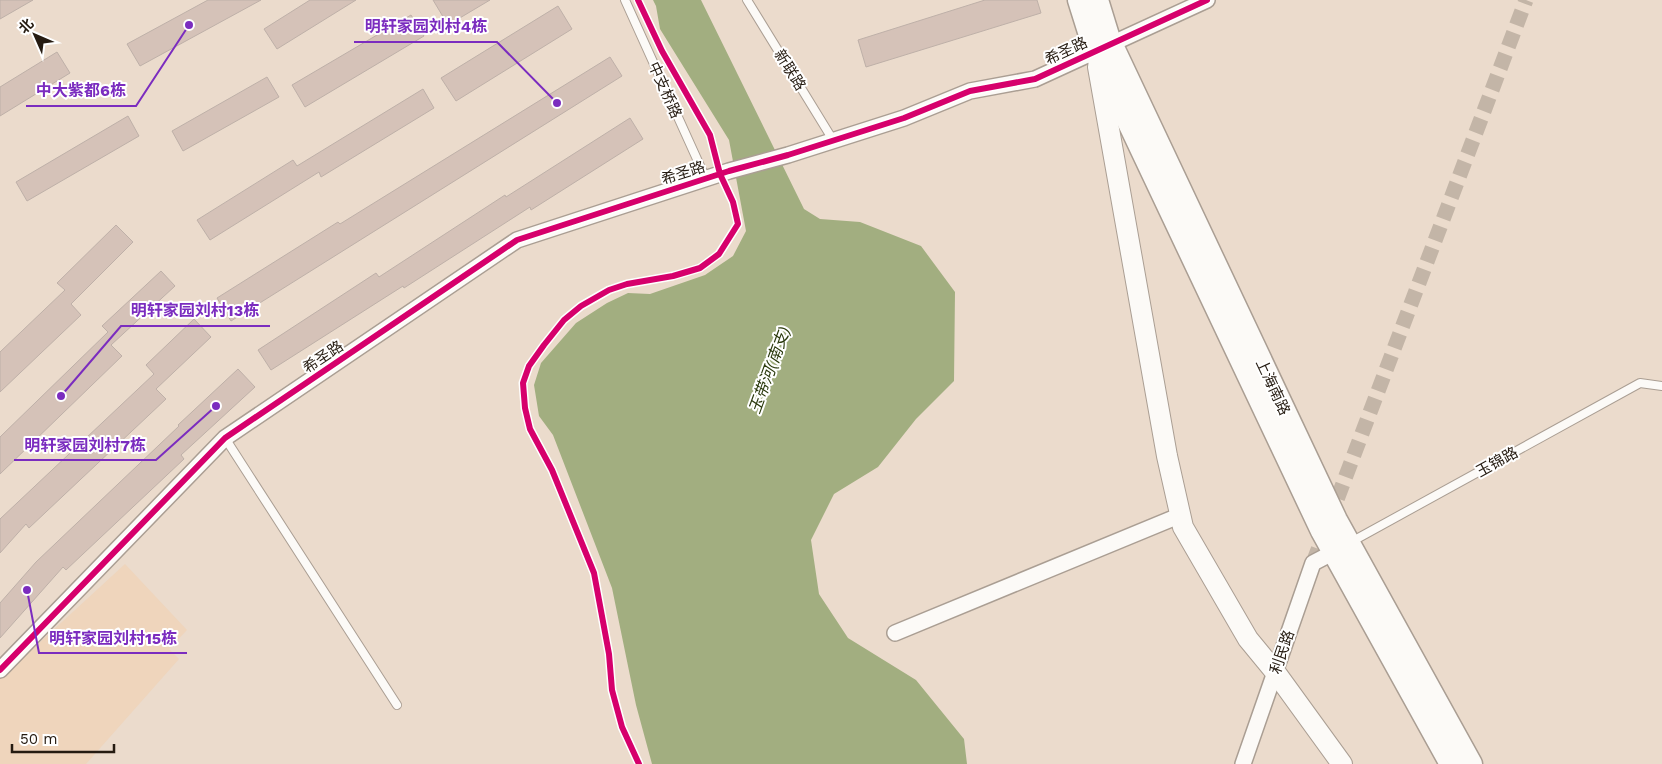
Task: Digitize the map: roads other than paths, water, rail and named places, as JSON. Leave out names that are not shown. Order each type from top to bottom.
[{"type":"main road","name":"上海南路","points":[[1079,0],[1103,47],[1314,513],[1341,548],[1471,764]]},
{"type":"main road","name":"上海南路","points":[[1097,0],[1103,47]]},
{"type":"main road","name":"上海南路","points":[[1341,548],[1451,764]]},
{"type":"street","name":"希圣路","points":[[0,670],[225,438],[517,240],[729,171],[788,155],[904,118],[970,91],[1035,79],[1207,0]]},
{"type":"street","name":"上海南路","points":[[1103,47],[1167,456],[1183,527],[1248,639],[1276,673],[1342,764]]},
{"type":"street","points":[[895,633],[1181,515]]},
{"type":"street","name":"利民路","points":[[1243,764],[1313,563],[1341,548]]},
{"type":"lane","name":"中支桥路","points":[[625,0],[706,179]]},
{"type":"lane","name":"新联路","points":[[747,0],[833,140]]},
{"type":"lane","name":"玉锦路","points":[[1341,548],[1640,383],[1662,386]]},
{"type":"lane","points":[[225,438],[397,705]]},
{"type":"water","name":"玉带河(南支)","points":[[653,0],[701,0],[804,209],[820,219],[860,222],[921,246],[955,292],[954,381],[916,419],[878,467],[834,494],[811,540],[819,594],[848,638],[916,680],[964,739],[967,764],[652,764],[636,705],[612,588],[553,435],[539,416],[534,385],[541,363],[576,323],[607,303],[628,293],[650,294],[705,275],[733,256],[746,231],[729,140],[660,29],[656,6]]},
{"type":"tunnel","points":[[1313,563],[1526,0]]},
{"type":"place","name":"中大紫都6栋","points":[[189,25]]},
{"type":"place","name":"明轩家园刘村4栋","points":[[557,103]]},
{"type":"place","name":"明轩家园刘村13栋","points":[[61,396]]},
{"type":"place","name":"明轩家园刘村7栋","points":[[216,406]]},
{"type":"place","name":"明轩家园刘村15栋","points":[[27,590]]}]
